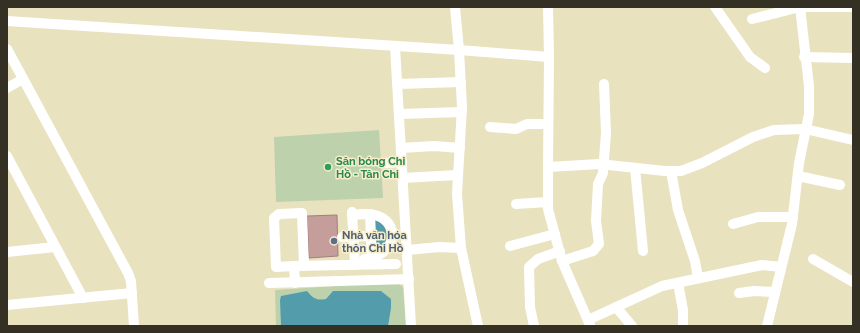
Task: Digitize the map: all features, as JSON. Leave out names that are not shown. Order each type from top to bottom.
[{"type":"street","points":[[456,7],[462,112],[457,176],[460,248],[478,326]]},
{"type":"street","points":[[548,7],[548,202],[562,261],[589,323],[616,307],[656,288],[762,265],[781,267]]},
{"type":"street","points":[[714,7],[750,57],[765,68]]},
{"type":"street","points":[[752,19],[800,7],[853,7]]},
{"type":"street","points":[[767,326],[793,217],[809,101],[800,7]]},
{"type":"street","points":[[7,21],[459,50],[549,58]]},
{"type":"street","points":[[395,47],[412,326]]},
{"type":"street","points":[[7,49],[125,267],[131,281],[134,326]]},
{"type":"street","points":[[804,57],[853,58]]},
{"type":"street","points":[[7,88],[23,79]]},
{"type":"street","points":[[398,84],[461,82]]},
{"type":"street","points":[[562,261],[593,251],[599,244],[596,221],[598,184],[604,164],[606,133],[604,84]]},
{"type":"street","points":[[399,114],[462,112]]},
{"type":"street","points":[[490,127],[516,129],[527,124],[548,124]]},
{"type":"street","points":[[548,167],[604,164],[671,171],[690,168],[753,137],[774,130],[805,129],[853,140]]},
{"type":"street","points":[[401,148],[434,146],[460,148]]},
{"type":"street","points":[[7,156],[83,298]]},
{"type":"street","points":[[386,163],[402,162]]},
{"type":"street","points":[[635,168],[643,252]]},
{"type":"street","points":[[671,171],[678,210],[695,261],[698,278]]},
{"type":"street","points":[[403,178],[457,176]]},
{"type":"street","points":[[798,176],[840,185]]},
{"type":"street","points":[[516,204],[548,202]]},
{"type":"street","points":[[295,283],[299,266],[302,213],[276,214],[274,218],[276,267],[299,266],[358,263],[396,264]]},
{"type":"street","points":[[358,263],[380,256],[388,248],[392,235],[383,219],[370,214],[352,213],[353,237],[358,263],[365,281]]},
{"type":"street","points":[[347,282],[371,236],[370,214]]},
{"type":"street","points":[[733,224],[758,217],[793,217]]},
{"type":"street","points":[[510,246],[555,234]]},
{"type":"street","points":[[342,237],[371,236]]},
{"type":"street","points":[[7,252],[56,247]]},
{"type":"street","points":[[408,250],[439,247],[460,248]]},
{"type":"street","points":[[534,326],[530,307],[529,267],[538,259],[560,251]]},
{"type":"street","points":[[813,259],[853,282]]},
{"type":"street","points":[[269,283],[347,282],[409,279]]},
{"type":"street","points":[[678,283],[683,310],[683,326]]},
{"type":"street","points":[[739,293],[754,290],[775,292]]},
{"type":"street","points":[[7,305],[132,293]]},
{"type":"street","points":[[616,307],[632,326]]},
{"type":"green space","name":"Sân bóng Chi Hồ - Tân Chi","points":[[379,130],[383,198],[276,202],[274,137]]},
{"type":"green space","points":[[396,282],[403,287],[406,326],[276,326],[275,290]]},
{"type":"water","points":[[373,217],[385,228],[387,239],[387,244],[375,255]]},
{"type":"water","points":[[307,291],[313,297],[320,300],[326,299],[333,291],[381,291],[391,299],[388,326],[281,326],[281,296]]},
{"type":"building","points":[[337,215],[338,256],[309,258],[307,216]]},
{"type":"place","name":"Sân bóng Chi Hồ - Tân Chi","points":[[328,167]]},
{"type":"place","name":"Nhà văn hóa thôn Chi Hồ","points":[[334,241]]}]
